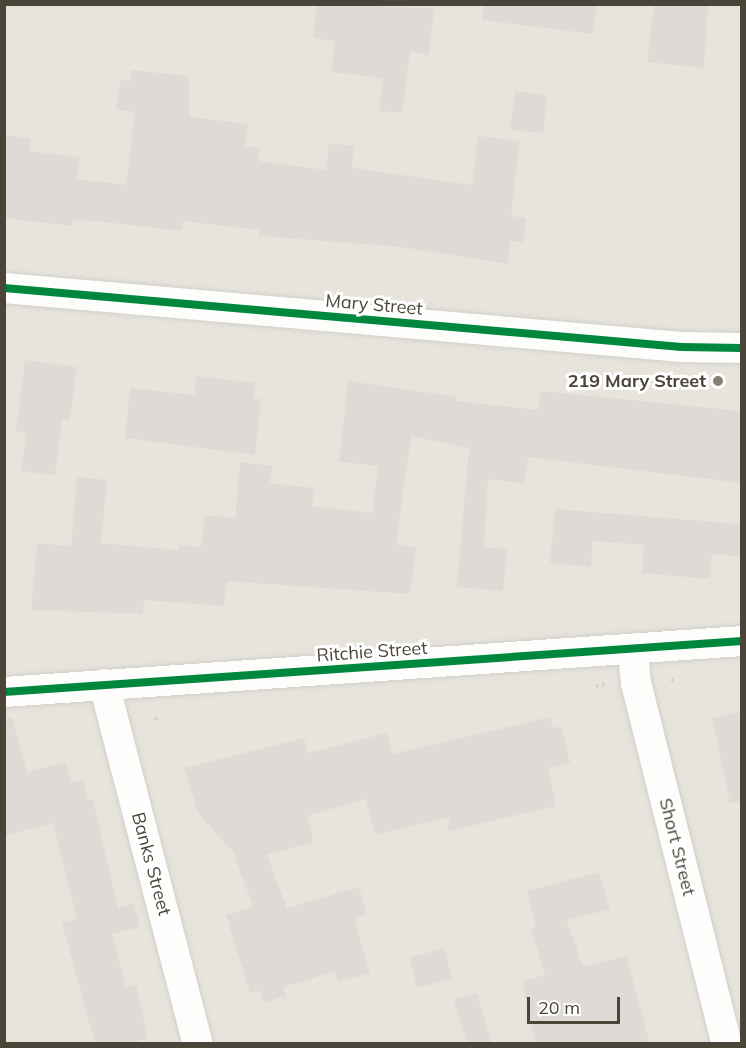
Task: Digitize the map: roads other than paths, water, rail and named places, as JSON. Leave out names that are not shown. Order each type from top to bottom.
[{"type":"street","name":"Mary Street","points":[[4,288],[681,347],[741,348]]},
{"type":"street","name":"Ritchie Street","points":[[4,692],[741,641]]},
{"type":"street","name":"Short Street","points":[[633,650],[636,683],[727,1044]]},
{"type":"street","name":"Banks Street","points":[[104,684],[198,1044]]},
{"type":"place","name":"219 Mary Street","points":[[718,381]]}]
